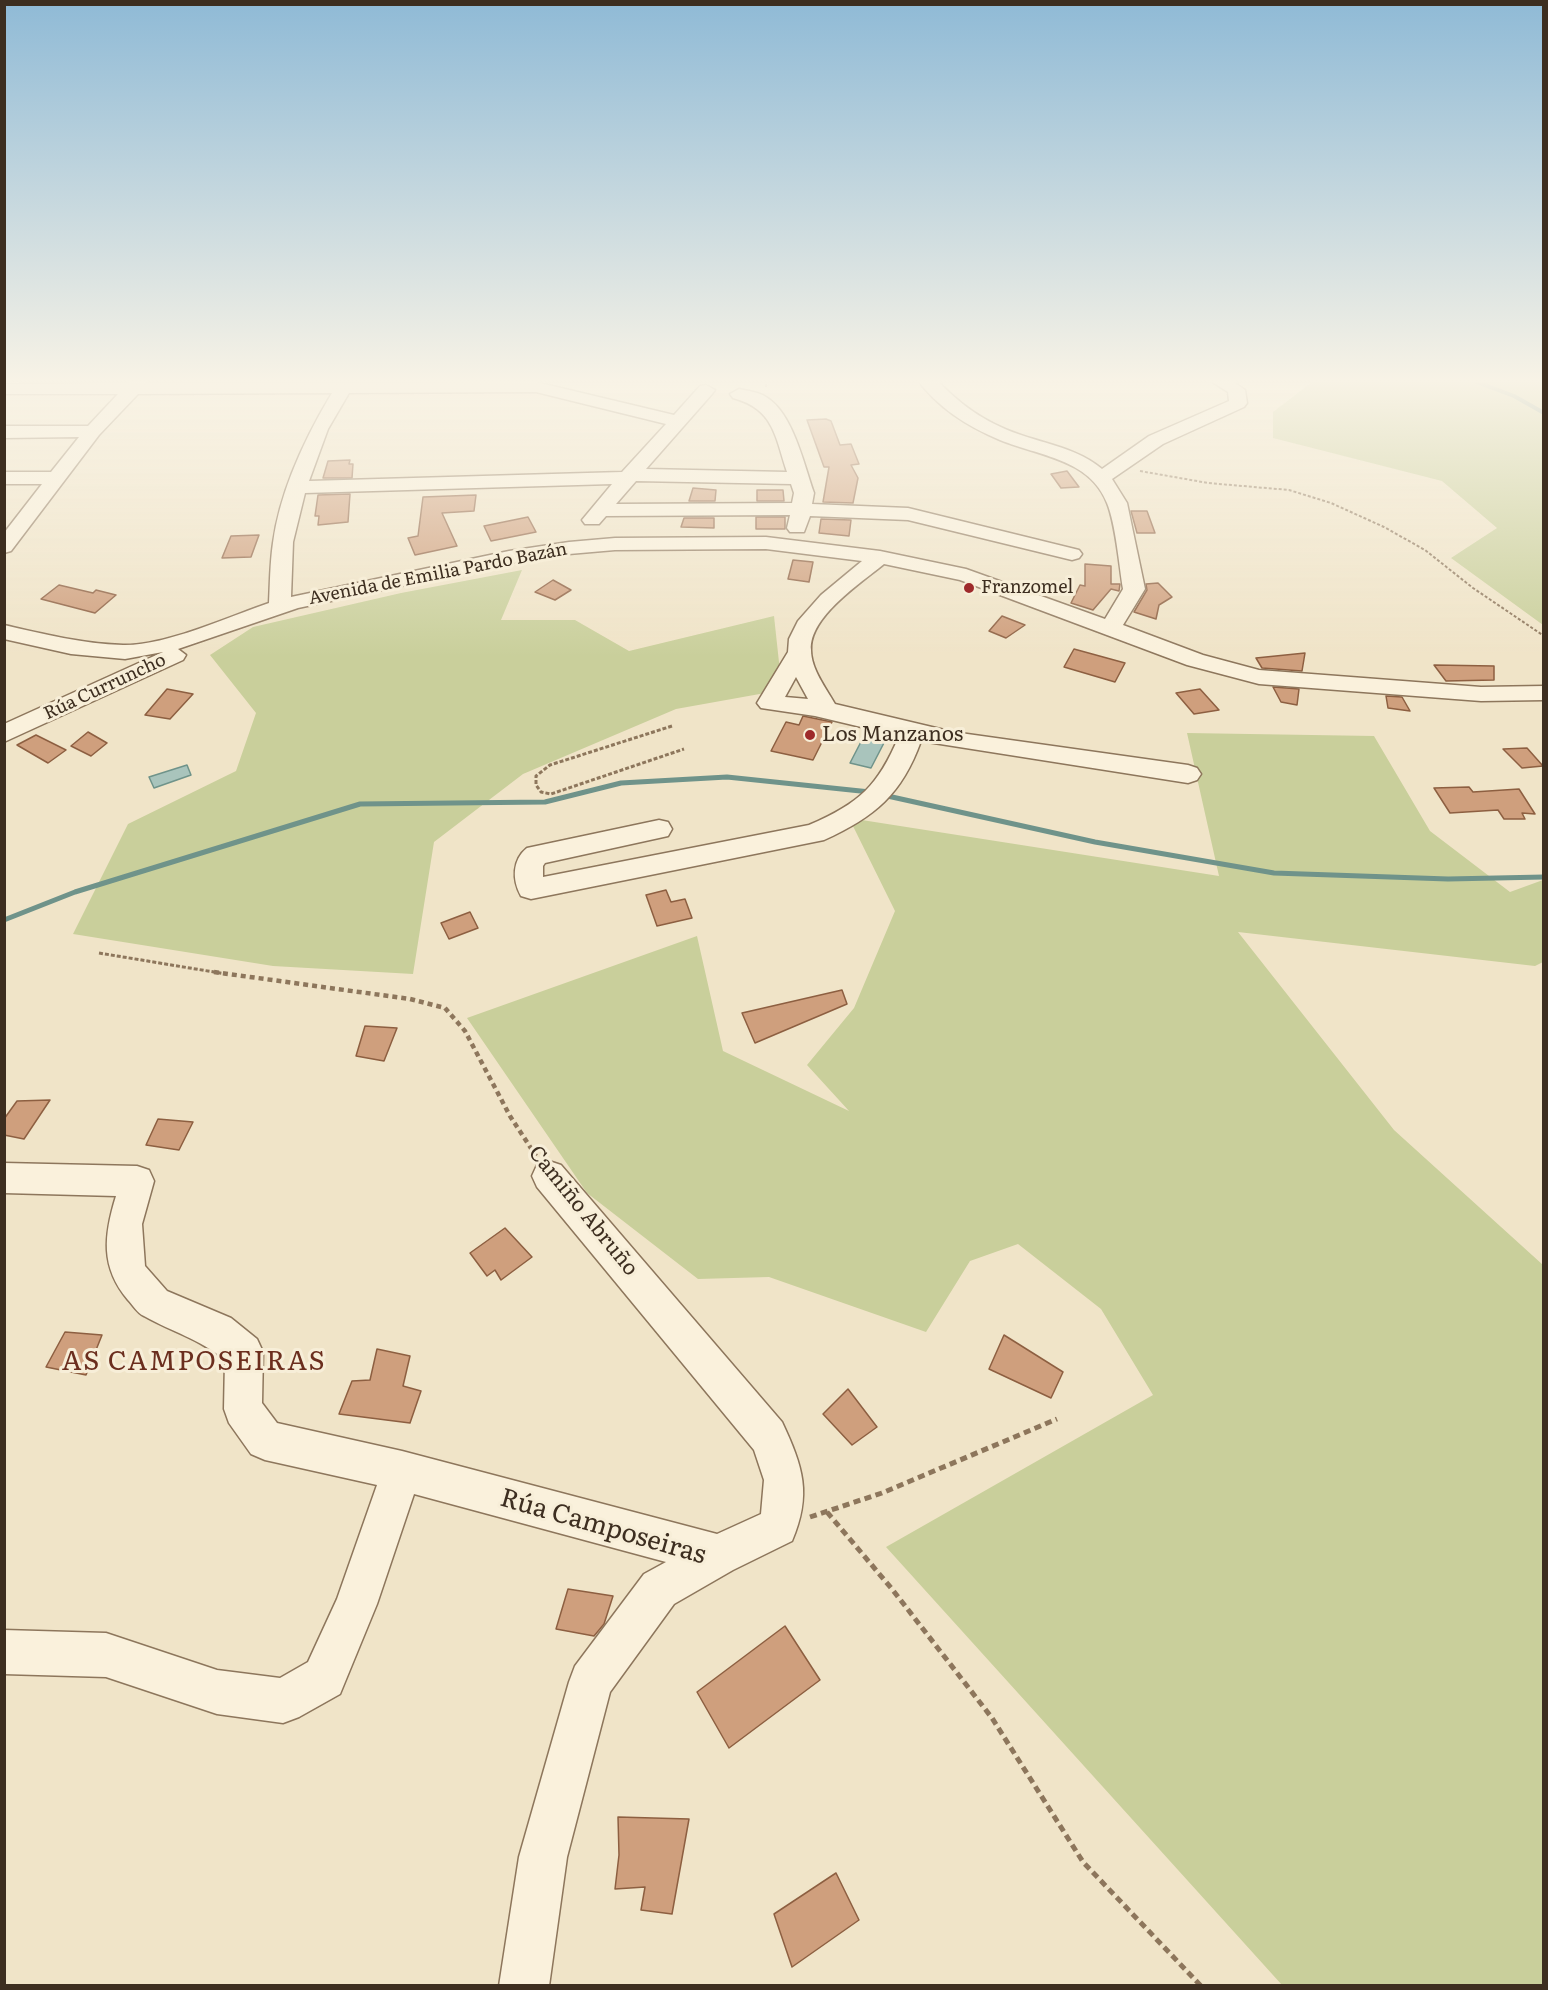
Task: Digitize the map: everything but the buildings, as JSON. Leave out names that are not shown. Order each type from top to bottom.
[{"type":"street","points":[[4,547],[11,530],[62,471]]},
{"type":"street","points":[[280,607],[283,542],[303,471]]},
{"type":"street","points":[[792,546],[803,510],[804,493],[797,471]]},
{"type":"street","points":[[1093,471],[1101,478],[1118,503],[1134,588],[1110,628]]},
{"type":"street","points":[[1101,478],[1112,471]]},
{"type":"street","points":[[297,487],[634,472],[668,476],[799,478]]},
{"type":"street","points":[[569,548],[634,472]]},
{"type":"street","points":[[4,478],[57,478]]},
{"type":"street","points":[[601,510],[803,510],[908,514],[1072,554]]},
{"type":"street","name":"Avenida de Emilia Pardo Bazán","points":[[4,632],[71,647],[114,652],[149,649],[280,607],[509,557],[569,548],[716,543],[792,546],[880,557],[966,575],[1205,663],[1259,677],[1481,694],[1544,693]]},
{"type":"street","points":[[826,710],[799,652],[798,639],[807,622],[880,557]]},
{"type":"street","name":"Rúa Curruncho","points":[[4,734],[185,650],[196,643],[198,635]]},
{"type":"street","points":[[799,652],[769,703],[796,704],[826,710],[952,740],[1188,774]]},
{"type":"street","points":[[659,829],[537,855],[530,859],[528,865],[531,889],[816,833],[832,826],[880,792],[894,774],[913,731]]},
{"type":"street","name":"Camiño Abruño","points":[[549,1176],[768,1436],[784,1471],[786,1499],[778,1527]]},
{"type":"street","name":"Rúa Camposeiras","points":[[4,1178],[137,1181],[124,1224],[127,1272],[154,1303],[218,1331],[244,1352],[243,1409],[265,1440],[402,1471],[718,1555]]},
{"type":"street","points":[[4,1652],[106,1655],[217,1692],[283,1701],[324,1678],[356,1604],[402,1471]]},
{"type":"street","points":[[718,1555],[778,1527]]},
{"type":"street","name":"Rúa Camposeiras","points":[[524,1986],[543,1857],[591,1682],[659,1589],[718,1555]]},
{"type":"path","points":[[1144,471],[1208,483],[1289,490],[1331,503],[1425,550],[1473,588],[1544,636]]},
{"type":"path","points":[[672,726],[550,765],[536,776],[536,785],[541,792],[551,794],[684,749]]},
{"type":"path","name":"Camiño Abruño","points":[[99,953],[201,971],[410,999],[445,1008],[465,1031],[510,1116],[549,1176]]},
{"type":"path","points":[[778,1527],[882,1493],[1057,1419]]},
{"type":"path","points":[[827,1512],[892,1589],[992,1719],[1083,1862],[1201,1986]]},
{"type":"green space","points":[[1402,471],[1543,471],[1543,625],[1451,558],[1497,528],[1442,481]]},
{"type":"green space","points":[[522,570],[501,620],[575,620],[629,651],[774,616],[782,690],[676,709],[523,774],[434,842],[413,974],[273,966],[73,934],[128,824],[236,771],[256,713],[210,655],[253,627],[401,593]]},
{"type":"green space","points":[[1187,733],[1374,736],[1430,831],[1510,892],[1543,880],[1543,962],[1535,966],[1238,932],[1394,1130],[1543,1265],[1543,1985],[1282,1985],[886,1547],[1153,1395],[1101,1309],[1018,1244],[970,1261],[926,1332],[769,1277],[698,1279],[587,1193],[467,1018],[697,936],[723,1051],[849,1111],[807,1065],[854,1008],[895,911],[849,818],[1219,876]]},
{"type":"water","points":[[865,734],[886,739],[871,768],[850,763]]},
{"type":"water","points":[[187,765],[191,775],[154,788],[149,777]]},
{"type":"waterway","points":[[4,920],[75,892],[360,804],[545,802],[621,783],[727,777],[870,792]]},
{"type":"waterway","points":[[883,795],[1095,842],[1274,873],[1448,879],[1544,877]]},
{"type":"place","name":"Franzomel","points":[[969,588]]},
{"type":"place","name":"Los Manzanos","points":[[810,735]]},
{"type":"district","name":"AS CAMPOSEIRAS","points":[[194,1362]]}]
